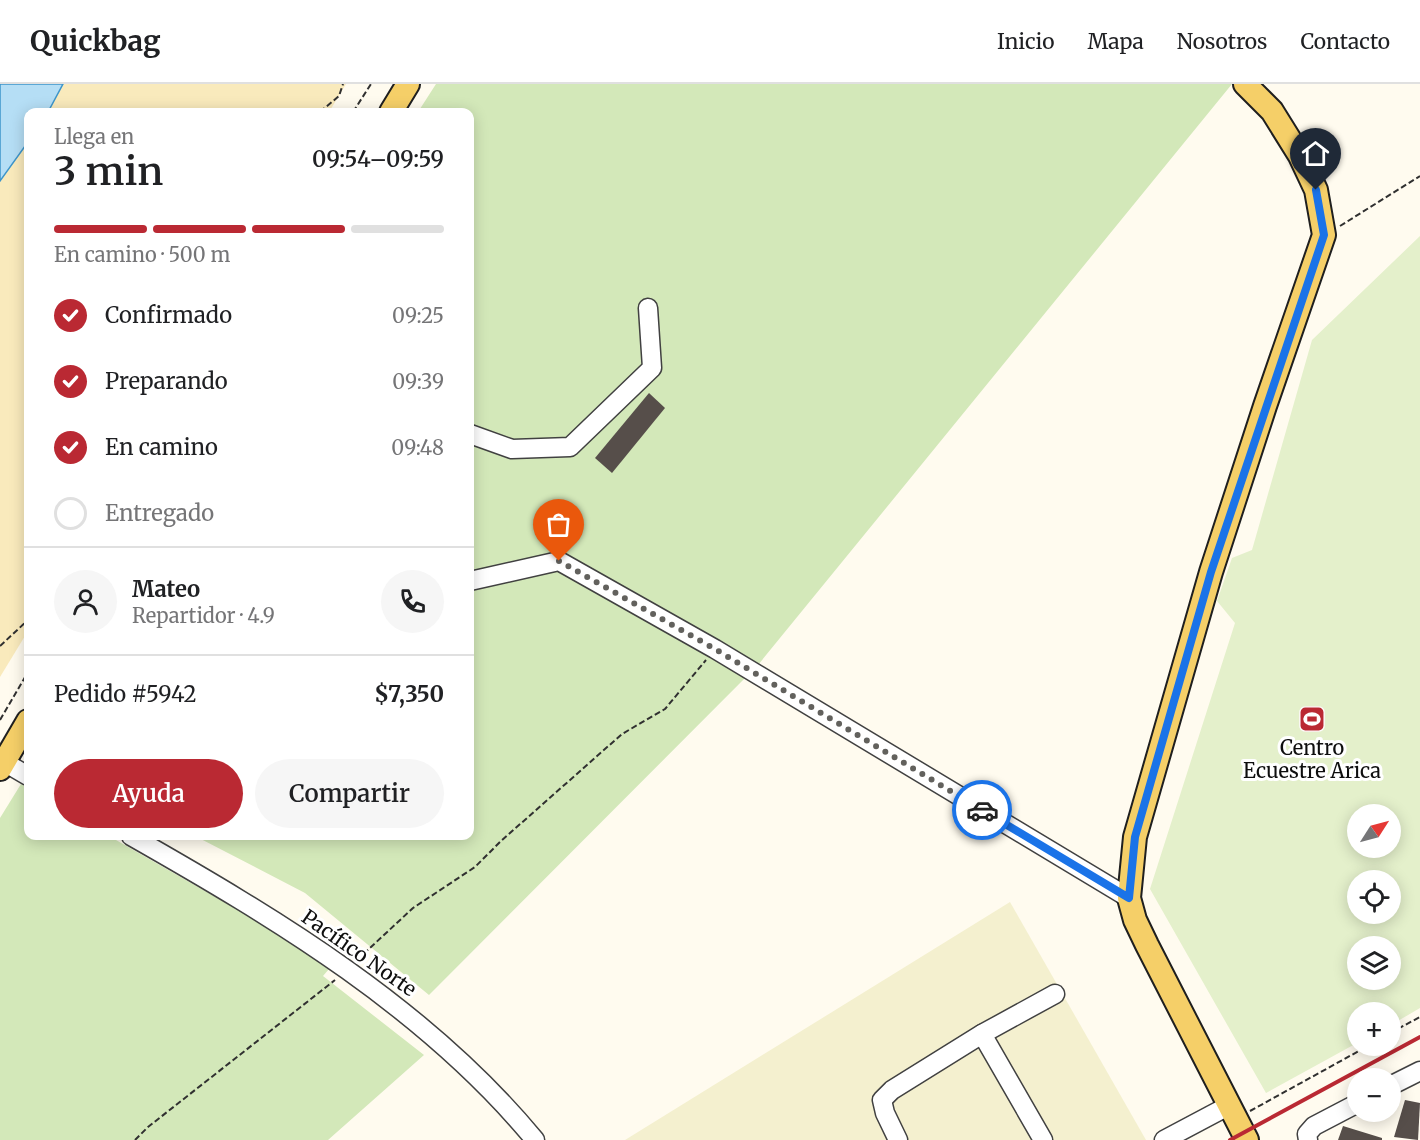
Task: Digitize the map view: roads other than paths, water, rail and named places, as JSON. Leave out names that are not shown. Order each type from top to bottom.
[{"type":"main road","points":[[393,108],[408,84]]},
{"type":"main road","points":[[1245,84],[1272,111],[1300,156],[1316,190],[1324,235],[1211,572],[1135,837],[1129,898],[1135,920],[1147,945],[1247,1140]]},
{"type":"main road","points":[[2,765],[24,727]]},
{"type":"street","points":[[474,435],[512,449],[570,447],[652,368],[648,308]]},
{"type":"street","points":[[474,580],[559,561],[715,649],[1129,898]]},
{"type":"street","points":[[2,765],[24,774]]},
{"type":"street","name":"Pacífico Norte","points":[[138,840],[244,901],[347,970],[409,1016],[463,1062],[535,1140]]},
{"type":"street","points":[[898,1140],[885,1113],[882,1100],[892,1090],[982,1034],[1055,994]]},
{"type":"street","points":[[982,1034],[1043,1140]]},
{"type":"street","points":[[1401,1081],[1420,1073]]},
{"type":"street","points":[[1308,1140],[1307,1134],[1314,1126],[1347,1110]]},
{"type":"street","points":[[1164,1140],[1233,1112]]},
{"type":"water","points":[[0,84],[63,84],[50,108],[24,108],[24,148],[0,181]]},
{"type":"railway","points":[[1230,1140],[1420,1037]]},
{"type":"place","name":"Centro Ecuestre Arica","points":[[1312,719]]}]
